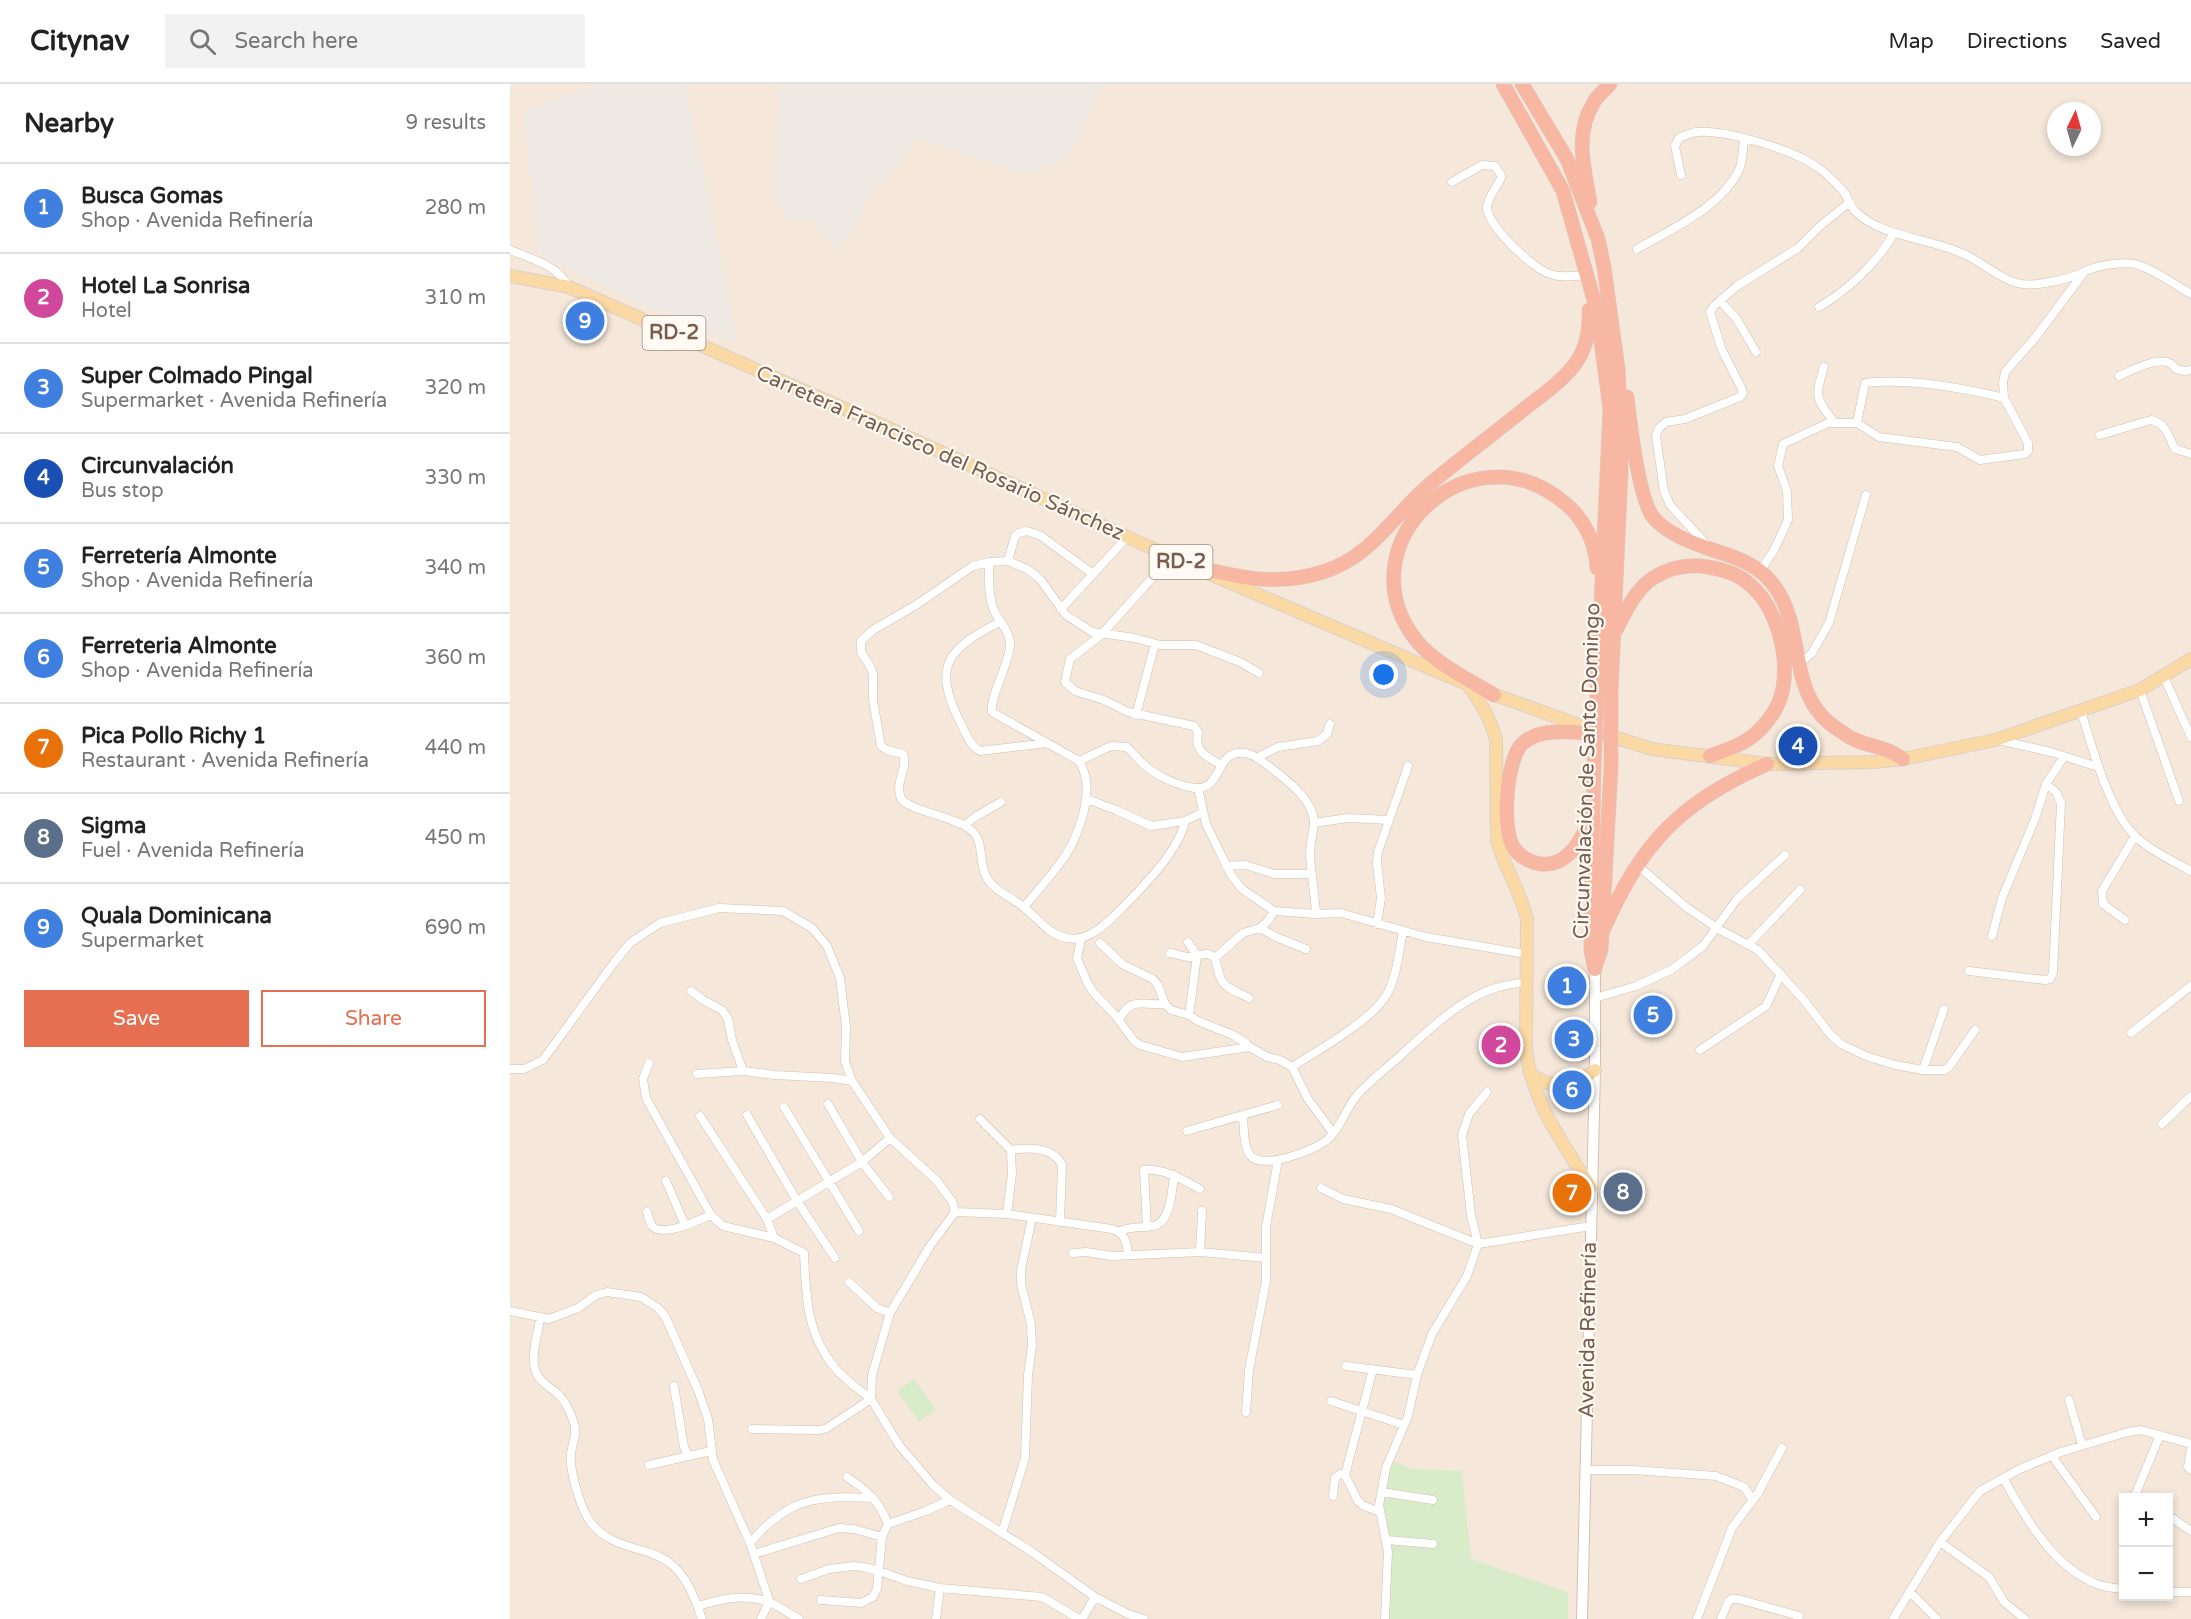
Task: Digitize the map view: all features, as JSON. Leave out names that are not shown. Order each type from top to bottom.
[{"type":"highway","name":"Circunvalación de Santo Domingo","points":[[1501,84],[1513,101],[1563,191],[1597,311],[1610,409],[1594,767],[1591,951],[1595,969]]},
{"type":"highway","name":"Circunvalación de Santo Domingo","points":[[1522,84],[1567,159],[1598,239],[1618,369],[1621,472],[1611,691],[1611,768],[1601,950],[1595,969]]},
{"type":"highway","points":[[1598,239],[1581,152],[1584,128],[1594,102],[1610,84]]},
{"type":"highway","points":[[1189,565],[1238,578],[1281,580],[1324,572],[1362,552],[1379,538],[1429,485],[1572,369],[1587,343],[1590,328],[1586,290],[1587,275]]},
{"type":"highway","points":[[1618,369],[1626,385],[1643,496],[1654,519],[1666,528],[1761,570],[1780,593],[1790,615],[1799,664],[1813,704],[1830,723],[1854,741],[1886,749],[1904,759]]},
{"type":"highway","points":[[1494,695],[1443,663],[1417,641],[1405,624],[1396,601],[1394,580],[1401,540],[1430,501],[1446,490],[1468,481],[1490,477],[1512,478],[1534,484],[1557,496],[1573,510],[1585,526],[1593,544],[1597,560],[1601,617]]},
{"type":"highway","points":[[1613,634],[1635,595],[1653,578],[1672,569],[1692,566],[1713,567],[1748,582],[1767,602],[1781,642],[1784,668],[1783,688],[1778,704],[1754,736],[1735,747],[1710,756]]},
{"type":"highway","points":[[1593,814],[1571,853],[1552,865],[1527,860],[1514,848],[1509,835],[1509,777],[1517,751],[1524,742],[1537,735],[1549,732],[1604,734]]},
{"type":"highway","points":[[1602,933],[1615,904],[1654,841],[1694,803],[1735,778],[1767,764]]},
{"type":"main road","name":"Carretera Francisco del Rosario Sánchez","points":[[510,276],[569,286],[1189,565],[1468,685],[1604,734],[1652,748],[1767,764],[1875,762],[1904,759],[1995,740],[2081,711],[2140,690],[2191,659]]},
{"type":"main road","points":[[1468,685],[1486,712],[1496,739],[1497,842],[1522,900],[1527,919],[1528,1070],[1545,1112],[1591,1188]]},
{"type":"main road","name":"Avenida Refinería","points":[[1582,1619],[1595,1070],[1595,969]]},
{"type":"main road","points":[[1528,1070],[1544,1082],[1559,1084],[1576,1082],[1595,1070]]},
{"type":"street","points":[[1681,175],[1675,146],[1679,138],[1699,132],[1744,138],[1784,150],[1817,167],[1844,192],[1856,212],[1894,233],[1935,243],[1966,255],[1988,270],[2019,284],[2048,282],[2073,277],[2093,268],[2130,263],[2142,266],[2191,294]]},
{"type":"street","points":[[1637,249],[1701,211],[1726,190],[1740,168],[1744,138]]},
{"type":"street","points":[[1452,183],[1482,165],[1495,166],[1501,174],[1487,206],[1497,228],[1542,272],[1566,277],[1587,275]]},
{"type":"street","points":[[1711,549],[1670,505],[1664,492],[1656,436],[1659,428],[1666,422],[1694,416],[1740,397],[1743,393],[1722,350],[1710,312],[1737,286],[1798,248],[1820,226],[1850,202]]},
{"type":"street","points":[[1819,307],[1837,297],[1885,250],[1894,233]]},
{"type":"street","points":[[510,250],[555,270],[564,277],[569,286]]},
{"type":"street","points":[[1761,570],[1774,550],[1788,520],[1787,491],[1778,466],[1783,444],[1828,423],[1857,423],[1879,437],[1957,447],[1980,460],[2025,454],[2029,448],[2028,443],[2004,398],[2005,372],[2035,338],[2085,271]]},
{"type":"street","points":[[1720,301],[1736,318],[1756,352]]},
{"type":"street","points":[[2118,376],[2158,361],[2168,361],[2176,369],[2191,370]]},
{"type":"street","points":[[1824,367],[1817,396],[1820,404],[1835,423]]},
{"type":"street","points":[[1857,423],[1865,383],[1882,381],[1912,383],[2004,398]]},
{"type":"street","points":[[2100,435],[2151,420],[2160,423],[2165,428],[2175,449],[2191,454]]},
{"type":"street","points":[[1799,664],[1812,653],[1829,623],[1866,495]]},
{"type":"street","points":[[1008,561],[1014,536],[1027,531],[1041,536],[1093,574]]},
{"type":"street","points":[[1061,609],[1127,537]]},
{"type":"street","points":[[1171,557],[1101,635],[1070,659],[1065,682],[1074,691],[1104,700],[1136,715],[1194,726],[1198,732],[1197,743],[1201,752],[1221,765]]},
{"type":"street","points":[[1185,821],[1179,838],[1161,863],[1137,893],[1106,925],[1081,940],[1053,933],[986,877],[980,846],[973,832],[954,819],[906,804],[902,798],[899,782],[905,758],[903,754],[881,746],[873,700],[873,674],[861,652],[861,641],[873,630],[916,605],[973,566],[1008,561],[1027,569],[1040,579],[1061,609],[1084,628],[1101,635],[1118,635],[1155,644],[1186,644],[1206,648],[1240,662],[1259,673]]},
{"type":"street","points":[[989,562],[991,601],[1000,622],[1008,631],[1011,643],[1002,680],[993,701],[992,712],[1079,761],[1087,799],[1065,856],[1024,907]]},
{"type":"street","points":[[1000,622],[958,648],[947,663],[946,679],[951,703],[970,742],[980,751],[1047,744]]},
{"type":"street","points":[[1136,715],[1155,644]]},
{"type":"street","points":[[2164,676],[2191,737]]},
{"type":"street","points":[[2140,690],[2179,801]]},
{"type":"street","points":[[2081,711],[2098,767],[2122,819],[2135,836],[2191,871]]},
{"type":"street","points":[[1258,757],[1278,747],[1318,741],[1327,734],[1330,724]]},
{"type":"street","points":[[1995,740],[2051,752],[2063,758],[2098,767]]},
{"type":"street","points":[[1079,761],[1111,746],[1126,747],[1143,764],[1160,775],[1198,788],[1214,780],[1229,755],[1249,753],[1258,757],[1292,784],[1312,812],[1314,823],[1310,852],[1316,914]]},
{"type":"street","points":[[1992,936],[2002,898],[2035,819],[2046,784],[2063,758]]},
{"type":"street","points":[[1377,924],[1381,898],[1377,863],[1383,835],[1402,789],[1408,766]]},
{"type":"street","points":[[1969,971],[2045,980],[2050,979],[2053,973],[2061,803],[2056,792],[2046,784]]},
{"type":"street","points":[[1198,788],[1212,839],[1226,866],[1242,889],[1274,911],[1341,913],[1444,941],[1526,954]]},
{"type":"street","points":[[1087,799],[1150,826],[1185,821],[1203,812]]},
{"type":"street","points":[[964,825],[1001,802]]},
{"type":"street","points":[[1314,823],[1348,818],[1389,820]]},
{"type":"street","points":[[2125,920],[2103,904],[2102,891],[2135,836]]},
{"type":"street","points":[[1595,998],[1636,986],[1671,970],[1703,946],[1737,899],[1785,855]]},
{"type":"street","points":[[1226,866],[1246,865],[1274,874],[1311,874]]},
{"type":"street","points":[[1637,866],[1686,907],[1758,950],[1841,1044],[1875,1059],[1923,1070],[1944,1070],[1949,1067],[1975,1030]]},
{"type":"street","points":[[1749,944],[1800,890]]},
{"type":"street","points":[[510,1069],[524,1069],[543,1060],[630,943],[660,922],[719,908],[783,911],[812,928],[827,946],[840,978],[846,1027],[845,1060],[852,1081],[890,1138],[936,1180],[952,1202],[955,1212]]},
{"type":"street","points":[[1215,958],[1243,933],[1260,928],[1274,911]]},
{"type":"street","points":[[1260,928],[1306,949]]},
{"type":"street","points":[[1292,1067],[1367,1017],[1381,1003],[1390,987],[1403,931]]},
{"type":"street","points":[[1081,940],[1077,958],[1087,982],[1119,1020],[1129,1036],[1140,1045],[1182,1057],[1250,1047]]},
{"type":"street","points":[[1188,942],[1197,956],[1189,1015]]},
{"type":"street","points":[[1101,943],[1122,964],[1153,979],[1158,985],[1165,1004],[1171,1010],[1189,1015],[1233,1035],[1250,1047],[1292,1067],[1308,1099],[1333,1133]]},
{"type":"street","points":[[1170,953],[1190,957],[1203,953],[1211,954],[1215,958],[1222,985],[1249,998]]},
{"type":"street","points":[[1700,1050],[1766,1006],[1781,974]]},
{"type":"street","points":[[1243,1115],[1249,1154],[1260,1161],[1278,1160],[1321,1144],[1333,1133],[1359,1093],[1448,1013],[1506,984],[1526,983]]},
{"type":"street","points":[[2131,1033],[2191,986]]},
{"type":"street","points":[[691,990],[703,1000],[722,1010],[728,1019],[732,1040],[743,1071]]},
{"type":"street","points":[[1119,1020],[1131,1004],[1143,1002],[1165,1004]]},
{"type":"street","points":[[1923,1070],[1944,1010]]},
{"type":"street","points":[[649,1064],[644,1079],[646,1098],[711,1215],[723,1226],[774,1238],[804,1253],[806,1302],[816,1338],[836,1369],[871,1399],[899,1445],[933,1485],[950,1500],[1095,1597],[1128,1614],[1144,1619]]},
{"type":"street","points":[[697,1074],[743,1071],[852,1081]]},
{"type":"street","points":[[1385,1619],[1389,1552],[1380,1512],[1386,1468],[1404,1425],[1417,1375],[1432,1334],[1467,1276],[1478,1244],[1471,1215],[1462,1135],[1469,1114],[1487,1092]]},
{"type":"street","points":[[2162,1124],[2191,1096]]},
{"type":"street","points":[[828,1104],[862,1162],[889,1197]]},
{"type":"street","points":[[1187,1131],[1278,1105]]},
{"type":"street","points":[[784,1107],[859,1231]]},
{"type":"street","points":[[747,1115],[797,1201],[835,1258]]},
{"type":"street","points":[[700,1116],[767,1219],[774,1238]]},
{"type":"street","points":[[980,1119],[1011,1150],[1012,1174],[1007,1214]]},
{"type":"street","points":[[767,1219],[862,1162],[890,1138]]},
{"type":"street","points":[[1011,1150],[1033,1149],[1051,1152],[1058,1157],[1062,1165],[1060,1222]]},
{"type":"street","points":[[1246,1412],[1250,1370],[1266,1281],[1266,1227],[1278,1160]]},
{"type":"street","points":[[1147,1227],[1144,1170],[1150,1169],[1174,1175],[1200,1189]]},
{"type":"street","points":[[955,1212],[1007,1214],[1120,1231],[1126,1228],[1147,1227],[1162,1221],[1169,1206],[1174,1175]]},
{"type":"street","points":[[666,1181],[685,1225]]},
{"type":"street","points":[[1321,1188],[1343,1199],[1391,1209],[1478,1244],[1591,1226]]},
{"type":"street","points":[[1200,1252],[1202,1211]]},
{"type":"street","points":[[647,1212],[652,1225],[659,1230],[669,1231],[711,1215]]},
{"type":"street","points":[[871,1399],[872,1375],[890,1313],[930,1246],[955,1212]]},
{"type":"street","points":[[1002,1533],[1025,1458],[1032,1324],[1021,1284],[1021,1270],[1032,1218]]},
{"type":"street","points":[[1120,1231],[1127,1242],[1128,1255]]},
{"type":"street","points":[[1073,1253],[1086,1252],[1112,1256],[1200,1252],[1266,1258]]},
{"type":"street","points":[[849,1282],[877,1308],[890,1313]]},
{"type":"street","points":[[510,1311],[540,1319],[549,1319],[578,1308],[596,1295],[607,1292],[641,1297],[658,1308],[665,1316],[698,1390],[708,1419],[711,1451],[754,1554],[769,1602],[761,1619]]},
{"type":"street","points":[[540,1319],[534,1364],[539,1379],[563,1399],[574,1422],[576,1434],[571,1460],[579,1499],[589,1520],[616,1543],[671,1564],[686,1581],[702,1619]]},
{"type":"street","points":[[1346,1366],[1417,1375]]},
{"type":"street","points":[[1372,1369],[1345,1475],[1358,1501],[1380,1512]]},
{"type":"street","points":[[674,1386],[684,1447],[688,1456]]},
{"type":"street","points":[[752,1429],[820,1430],[827,1428],[871,1399]]},
{"type":"street","points":[[2069,1400],[2082,1445]]},
{"type":"street","points":[[1331,1401],[1404,1425]]},
{"type":"street","points":[[1893,1619],[1940,1542],[1976,1495],[2003,1478],[2082,1445],[2137,1430],[2191,1444]]},
{"type":"street","points":[[2135,1493],[2160,1435]]},
{"type":"street","points":[[1697,1619],[1732,1528],[1753,1500],[1782,1448]]},
{"type":"street","points":[[2191,1450],[2188,1467],[2191,1470]]},
{"type":"street","points":[[649,1466],[711,1451]]},
{"type":"street","points":[[2052,1456],[2096,1517]]},
{"type":"street","points":[[1586,1470],[1633,1470],[1716,1476],[1744,1487],[1753,1500]]},
{"type":"street","points":[[1333,1496],[1335,1478],[1340,1474],[1345,1475]]},
{"type":"street","points":[[847,1477],[867,1490],[888,1524]]},
{"type":"street","points":[[2003,1478],[2027,1519],[2056,1555],[2090,1582],[2119,1589]]},
{"type":"street","points":[[1382,1492],[1433,1500]]},
{"type":"street","points":[[750,1544],[763,1527],[801,1503],[825,1497],[873,1498]]},
{"type":"street","points":[[821,1600],[868,1602],[877,1589],[882,1537],[888,1524],[950,1500]]},
{"type":"street","points":[[2173,1518],[2191,1531]]},
{"type":"street","points":[[754,1554],[839,1528],[866,1531],[882,1537]]},
{"type":"street","points":[[1387,1540],[1433,1544]]},
{"type":"street","points":[[1940,1542],[1989,1577],[2004,1602],[2025,1619]]},
{"type":"street","points":[[801,1579],[829,1569],[854,1566],[879,1570],[907,1581],[940,1588],[1042,1597],[1080,1619],[1095,1597]]},
{"type":"street","points":[[936,1619],[940,1588]]},
{"type":"street","points":[[1910,1592],[1937,1619]]},
{"type":"street","points":[[2173,1592],[2191,1592]]},
{"type":"street","points":[[698,1606],[727,1598],[769,1602],[799,1619]]},
{"type":"street","points":[[1721,1619],[1728,1602],[1732,1599],[1799,1616]]},
{"type":"shaded area","points":[[510,84],[2191,84],[2191,1619],[510,1619]]},
{"type":"shaded area","points":[[602,84],[685,86],[738,345],[636,302],[540,256],[524,110]]},
{"type":"shaded area","points":[[781,84],[1105,84],[1068,158],[1025,174],[916,138],[897,166],[869,193],[854,229],[837,251],[809,217],[789,223],[773,194]]},
{"type":"green space","points":[[914,1379],[936,1410],[919,1422],[897,1391]]},
{"type":"green space","points":[[1390,1460],[1411,1469],[1462,1471],[1471,1559],[1568,1592],[1568,1619],[1385,1619],[1388,1552],[1380,1512]]},
{"type":"place","name":"Quala Dominicana","points":[[585,321]]},
{"type":"place","name":"Circunvalación","points":[[1798,746]]},
{"type":"place","name":"Busca Gomas","points":[[1567,986]]},
{"type":"place","name":"Ferretería Almonte","points":[[1653,1015]]},
{"type":"place","name":"Super Colmado Pingal","points":[[1574,1039]]},
{"type":"place","name":"Hotel La Sonrisa","points":[[1501,1045]]},
{"type":"place","name":"Ferreteria Almonte","points":[[1572,1090]]},
{"type":"place","name":"Sigma","points":[[1623,1192]]},
{"type":"place","name":"Pica Pollo Richy 1","points":[[1572,1193]]}]
